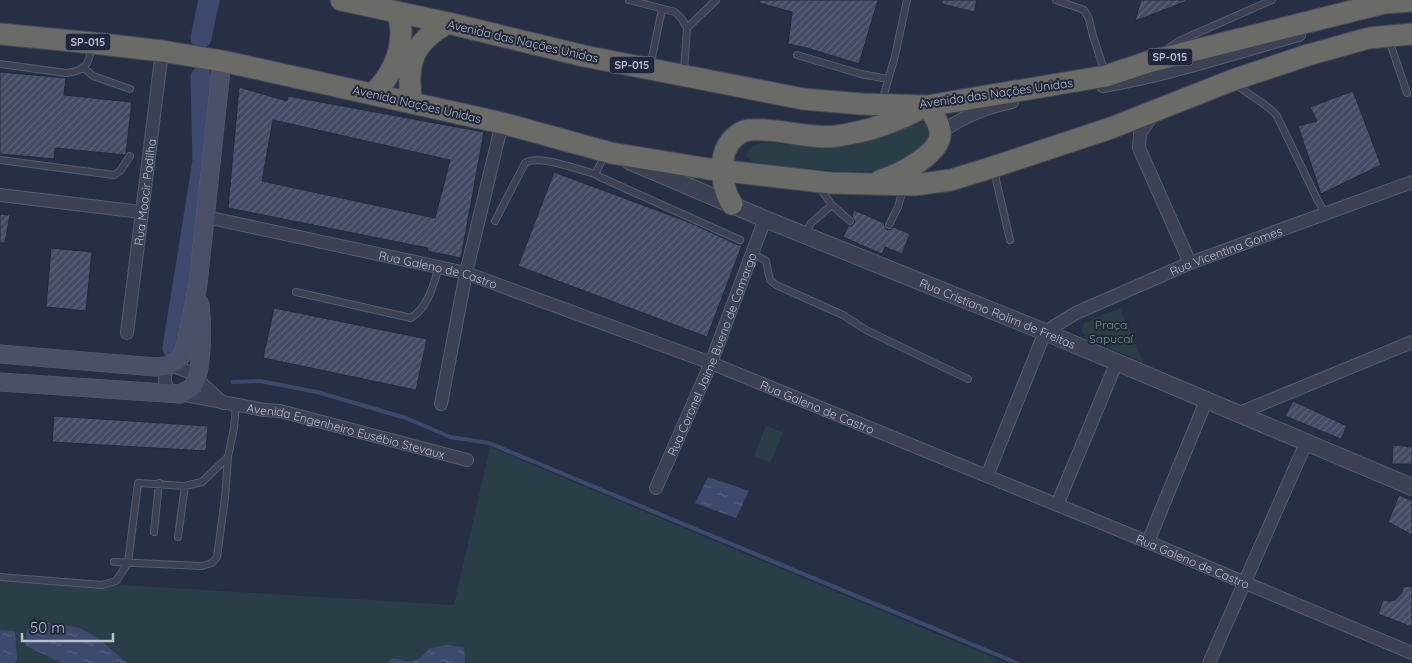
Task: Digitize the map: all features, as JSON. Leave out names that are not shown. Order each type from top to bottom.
[{"type":"highway","name":"Avenida das Nações Unidas","points":[[341,0],[399,9],[448,23],[584,56],[803,99],[882,105],[927,106],[1106,76],[1148,62],[1384,4],[1412,0]]},
{"type":"highway","points":[[373,94],[384,83],[393,68],[401,31],[399,9]]},
{"type":"highway","points":[[412,103],[410,73],[415,52],[433,32],[448,23]]},
{"type":"highway","name":"SP-015","points":[[0,34],[169,52],[216,60]]},
{"type":"highway","name":"SP-015","points":[[609,153],[722,171],[814,181],[904,185],[952,180],[1111,128],[1233,80],[1308,55],[1369,38],[1412,34]]},
{"type":"highway","name":"Avenida Nações Unidas","points":[[216,60],[502,123],[609,153]]},
{"type":"highway","points":[[732,204],[726,194],[722,171],[724,153],[727,145],[740,134],[748,130],[813,136],[836,136],[868,130],[896,121],[927,106],[937,120],[941,132],[938,141],[928,155],[912,167],[891,177],[866,184]]},
{"type":"main road","points":[[0,354],[154,367],[169,365],[182,355],[198,284],[206,217],[216,60]]},
{"type":"main road","points":[[176,395],[191,388],[196,378],[201,349],[202,322],[198,284]]},
{"type":"main road","name":"Avenida Engenheiro Eusébio Stevaux","points":[[0,382],[176,395]]},
{"type":"street","points":[[941,132],[954,123],[986,108],[1152,76],[1346,22],[1412,9]]},
{"type":"street","name":"Rua Moacir Padilha","points":[[127,332],[141,212],[169,52]]},
{"type":"street","points":[[1157,110],[1140,133],[1139,148],[1190,263]]},
{"type":"street","points":[[441,404],[466,273],[502,123]]},
{"type":"street","name":"Rua Cristiano Rolim de Freitas","points":[[609,153],[804,236],[872,260],[1412,487]]},
{"type":"street","name":"Rua Vicentina Gomes","points":[[1045,332],[1076,313],[1190,263],[1412,182]]},
{"type":"street","points":[[0,195],[141,212]]},
{"type":"street","name":"Rua Galeno de Castro","points":[[206,217],[466,273],[711,363],[1148,542],[1412,653]]},
{"type":"street","name":"Rua Coronel Jaime Bueno de Camargo","points":[[656,488],[711,363],[765,219]]},
{"type":"street","points":[[988,476],[1045,332]]},
{"type":"street","points":[[1237,414],[1412,342]]},
{"type":"street","points":[[1057,505],[1116,364]]},
{"type":"street","points":[[176,395],[167,389],[164,383],[169,365],[184,369],[223,403]]},
{"type":"street","name":"Avenida Engenheiro Eusébio Stevaux","points":[[176,395],[280,411],[467,460]]},
{"type":"street","points":[[1148,542],[1206,401]]},
{"type":"street","points":[[1209,663],[1306,443]]},
{"type":"lane","points":[[629,0],[675,12],[682,19],[687,28],[684,76]]},
{"type":"lane","points":[[687,28],[716,0]]},
{"type":"lane","points":[[882,105],[906,0]]},
{"type":"lane","points":[[1056,0],[1084,10],[1089,19],[1106,76]]},
{"type":"lane","points":[[1148,62],[1179,41],[1272,0]]},
{"type":"lane","points":[[650,69],[662,9]]},
{"type":"lane","points":[[1388,36],[1407,93]]},
{"type":"lane","points":[[0,64],[66,73],[76,72],[84,68],[89,62],[93,43]]},
{"type":"lane","points":[[796,55],[861,74],[888,79]]},
{"type":"lane","points":[[84,68],[93,76],[130,89]]},
{"type":"lane","points":[[1233,80],[1244,92],[1271,108],[1277,116],[1325,213]]},
{"type":"lane","points":[[595,174],[609,153]]},
{"type":"lane","points":[[0,160],[114,175],[120,171],[130,156]]},
{"type":"lane","points":[[495,221],[525,163],[534,159],[595,174],[740,240]]},
{"type":"lane","points":[[993,167],[1010,240]]},
{"type":"lane","points":[[814,181],[832,205],[850,221]]},
{"type":"lane","points":[[889,225],[898,207],[904,185]]},
{"type":"lane","points":[[804,236],[811,223],[832,205]]},
{"type":"lane","points":[[752,253],[766,261],[770,280],[776,285],[843,316],[866,330],[968,379]]},
{"type":"lane","points":[[296,292],[411,318],[421,312],[432,289],[439,267]]},
{"type":"lane","points":[[114,562],[202,566],[212,563],[217,557],[226,498],[228,457],[234,428],[236,405]]},
{"type":"lane","points":[[0,577],[107,585],[116,581],[128,562],[137,484],[140,482],[185,486],[202,482],[228,457]]},
{"type":"lane","points":[[154,532],[158,483]]},
{"type":"lane","points":[[178,537],[185,486]]},
{"type":"green space","points":[[921,122],[928,125],[932,135],[920,153],[881,170],[848,172],[755,164],[746,155],[750,149],[760,143],[829,146],[869,138]]},
{"type":"green space","name":"Praça Sapucaí","points":[[1120,308],[1143,362],[1087,339],[1082,331],[1084,323]]},
{"type":"green space","points":[[766,425],[783,433],[770,463],[754,456]]},
{"type":"green space","points":[[490,447],[1006,663],[0,663],[0,581],[139,586],[454,605]]},
{"type":"water","points":[[708,477],[749,491],[736,518],[695,503]]},
{"type":"water","points":[[41,621],[80,628],[98,638],[127,663],[62,663],[26,646],[26,634],[30,625]]},
{"type":"water","points":[[0,630],[15,631],[17,660],[15,663],[0,663]]},
{"type":"water","points":[[445,645],[464,647],[465,663],[387,663],[393,658],[412,662],[420,658],[429,649]]},
{"type":"building","points":[[760,0],[878,0],[859,64],[788,44],[792,12],[759,3]]},
{"type":"building","points":[[942,0],[977,0],[974,12],[942,4]]},
{"type":"building","points":[[1141,0],[1187,0],[1187,1],[1135,21]]},
{"type":"building","points":[[0,72],[66,78],[64,95],[132,102],[125,155],[55,148],[54,159],[0,154]]},
{"type":"building","points":[[239,87],[287,101],[288,96],[484,132],[461,258],[427,251],[428,248],[228,208]],"holes":[[[273,120],[450,160],[435,218],[262,181]]]},
{"type":"building","points":[[1353,91],[1381,165],[1321,194],[1298,126],[1317,121],[1310,107]]},
{"type":"building","points":[[554,172],[691,223],[738,245],[742,245],[707,337],[518,266]]},
{"type":"building","points":[[854,210],[884,223],[887,230],[894,227],[910,234],[902,254],[885,247],[882,254],[843,237],[848,226],[852,226],[855,222],[852,216]]},
{"type":"building","points":[[0,214],[10,215],[5,243],[0,243]]},
{"type":"building","points":[[51,248],[92,252],[86,311],[46,307]]},
{"type":"building","points":[[274,308],[427,339],[416,390],[263,358]]},
{"type":"building","points":[[1293,401],[1347,426],[1341,439],[1285,416]]},
{"type":"building","points":[[54,416],[208,426],[206,451],[52,442]]},
{"type":"building","points":[[1393,445],[1412,447],[1412,464],[1392,464]]},
{"type":"building","points":[[1399,495],[1412,501],[1412,535],[1388,522]]},
{"type":"building","points":[[1412,586],[1412,627],[1378,614],[1383,600],[1395,600],[1402,593],[1403,587]]},
{"type":"waterway","points":[[201,38],[209,0]]},
{"type":"waterway","points":[[173,348],[203,161],[201,77]]},
{"type":"waterway","points":[[233,382],[260,381],[317,392],[406,418],[450,437],[489,443],[1017,663]]}]
